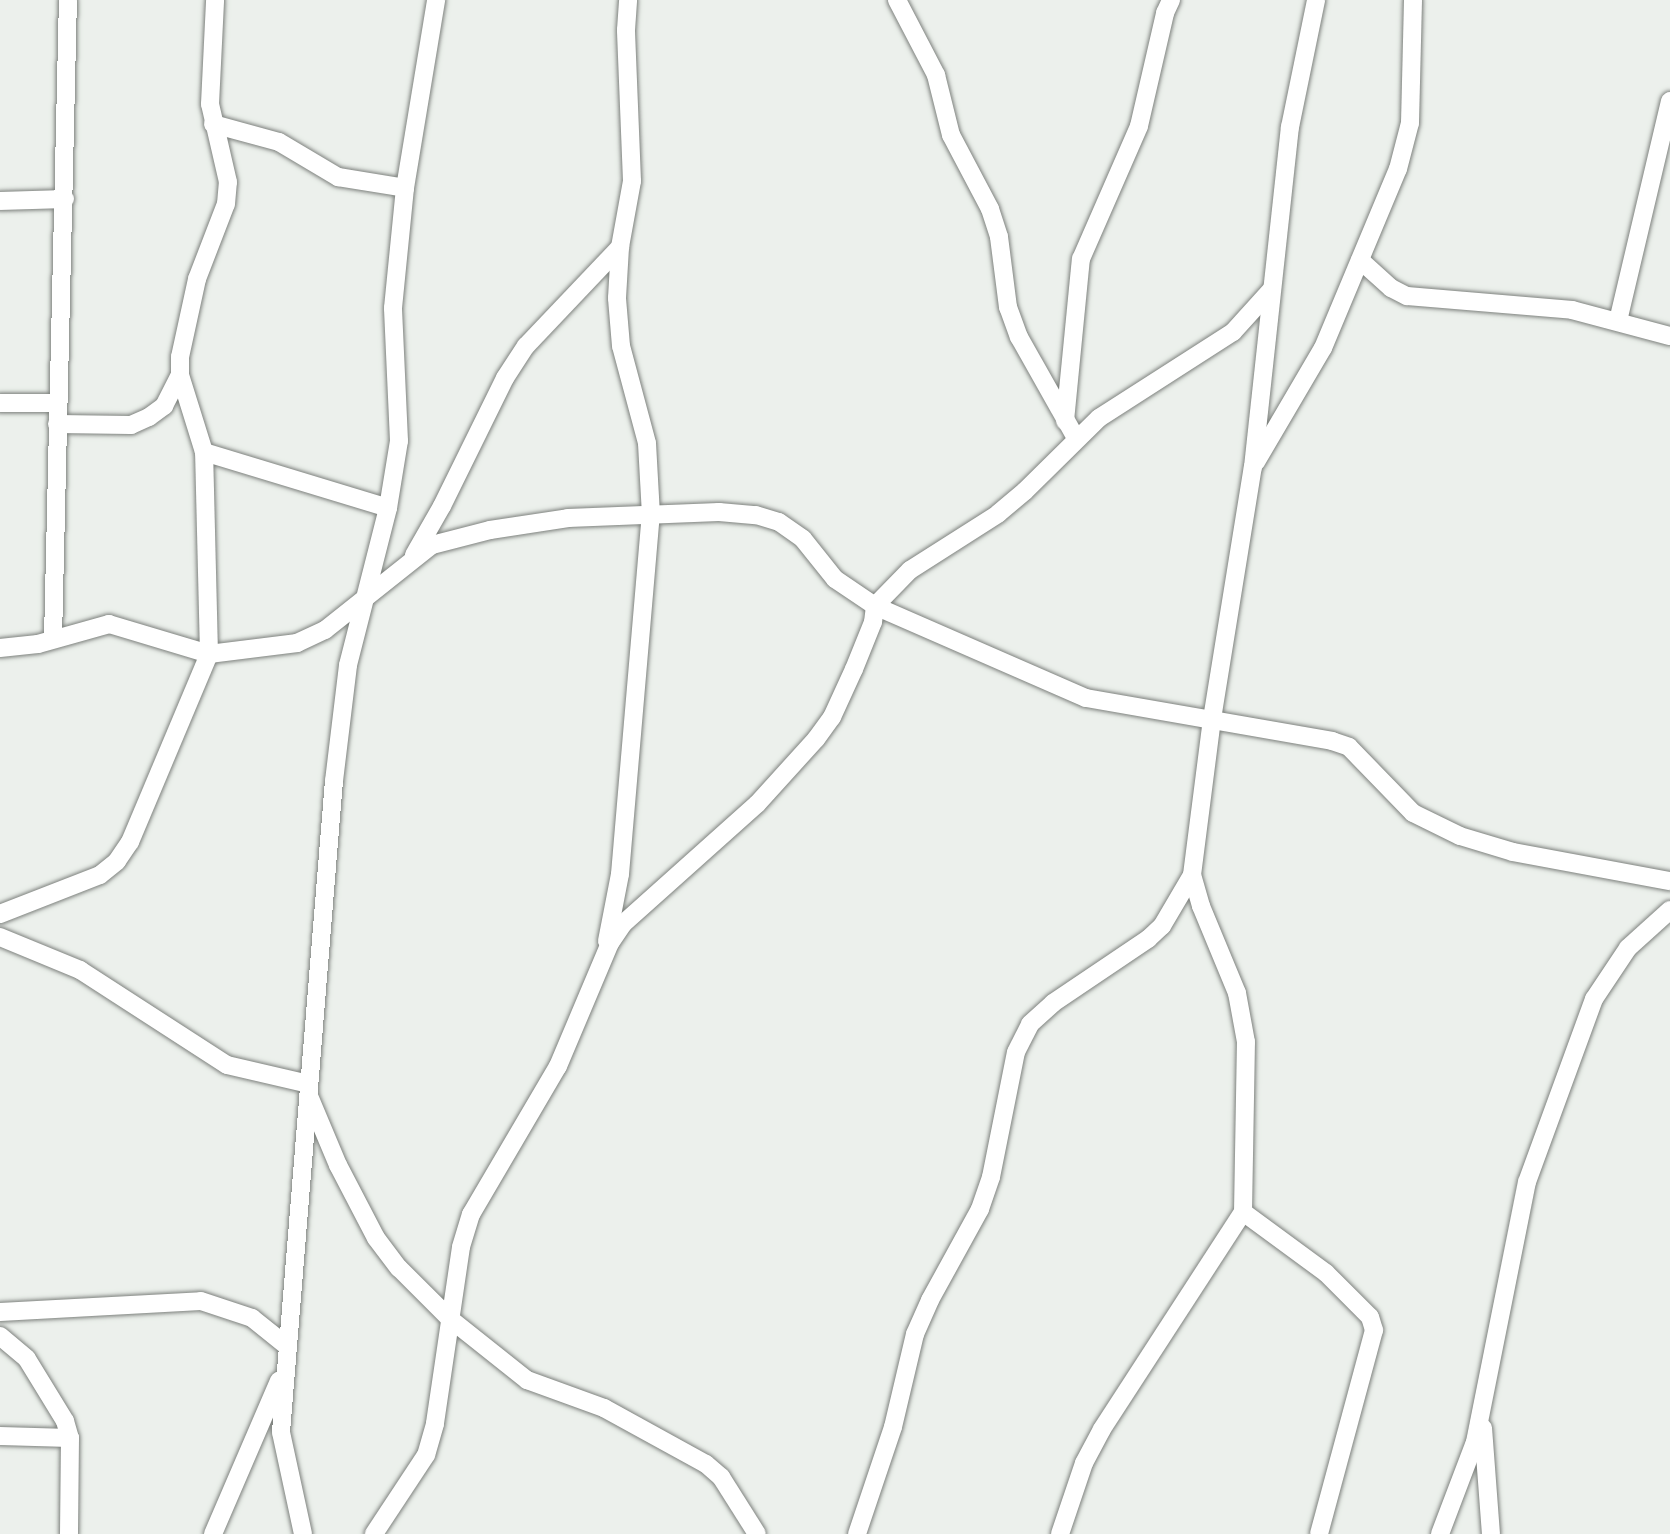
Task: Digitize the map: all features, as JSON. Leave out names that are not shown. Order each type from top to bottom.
[{"type":"street","points":[[53,639],[68,0]]},
{"type":"street","points":[[0,914],[100,875],[117,861],[130,842],[209,654],[204,452],[180,375],[181,344],[197,279],[226,204],[228,182],[210,104],[215,0]]},
{"type":"street","points":[[303,1534],[281,1432],[284,1368],[343,696],[388,508],[399,441],[393,308],[405,188],[436,0]]},
{"type":"street","points":[[604,956],[620,874],[651,515],[647,443],[621,346],[617,298],[620,247],[632,181],[626,30],[628,0]]},
{"type":"street","points":[[897,0],[936,75],[951,135],[990,209],[999,237],[1008,307],[1019,337],[1076,438]]},
{"type":"street","points":[[1065,421],[1081,259],[1139,126],[1165,13],[1171,0]]},
{"type":"street","points":[[857,1534],[893,1427],[915,1334],[980,1209],[991,1177],[1016,1052],[1030,1024],[1053,1003],[1148,939],[1162,926],[1192,875],[1212,719],[1253,467],[1290,127],[1316,0]]},
{"type":"street","points":[[1253,467],[1323,348],[1398,169],[1410,123],[1413,0]]},
{"type":"street","points":[[1618,321],[1670,101]]},
{"type":"street","points":[[213,124],[279,142],[338,177],[405,188]]},
{"type":"street","points":[[0,201],[65,199]]},
{"type":"street","points":[[410,561],[442,506],[505,378],[526,346],[620,247]]},
{"type":"street","points":[[1360,260],[1391,288],[1407,296],[1560,308],[1670,336]]},
{"type":"street","points":[[374,1534],[426,1455],[435,1424],[449,1318],[471,1214],[558,1066],[604,956],[623,924],[757,804],[816,739],[832,717],[854,669],[873,622],[875,606],[910,570],[1007,507],[1076,438],[1126,398],[1233,332],[1271,290]]},
{"type":"street","points":[[57,424],[131,425],[164,406],[180,375]]},
{"type":"street","points":[[0,403],[57,403]]},
{"type":"street","points":[[204,452],[388,508]]},
{"type":"street","points":[[0,648],[18,648],[109,624],[209,654],[297,643],[325,630],[432,545],[490,530],[568,518],[719,512],[756,515],[779,522],[803,539],[835,579],[875,606],[1086,698],[1212,719],[1349,747],[1413,813],[1460,836],[1513,852],[1670,881]]},
{"type":"street","points":[[1060,1534],[1084,1463],[1102,1429],[1243,1212],[1246,1042],[1237,993],[1201,906],[1192,875]]},
{"type":"street","points":[[1440,1534],[1475,1442],[1527,1182],[1594,999],[1628,948],[1670,910]]},
{"type":"street","points":[[0,937],[80,970],[216,1060],[309,1089]]},
{"type":"street","points":[[309,1089],[338,1165],[376,1238],[399,1268],[449,1318],[527,1380],[604,1408],[706,1464],[721,1477],[757,1534]]},
{"type":"street","points":[[1243,1212],[1326,1273],[1370,1317],[1374,1330],[1319,1534]]},
{"type":"street","points":[[0,1312],[201,1301],[252,1318],[287,1346]]},
{"type":"street","points":[[0,1336],[41,1376],[65,1421],[70,1438],[69,1534]]},
{"type":"street","points":[[213,1534],[284,1368]]},
{"type":"street","points":[[1481,1413],[1491,1534]]},
{"type":"street","points":[[0,1436],[70,1438]]}]
